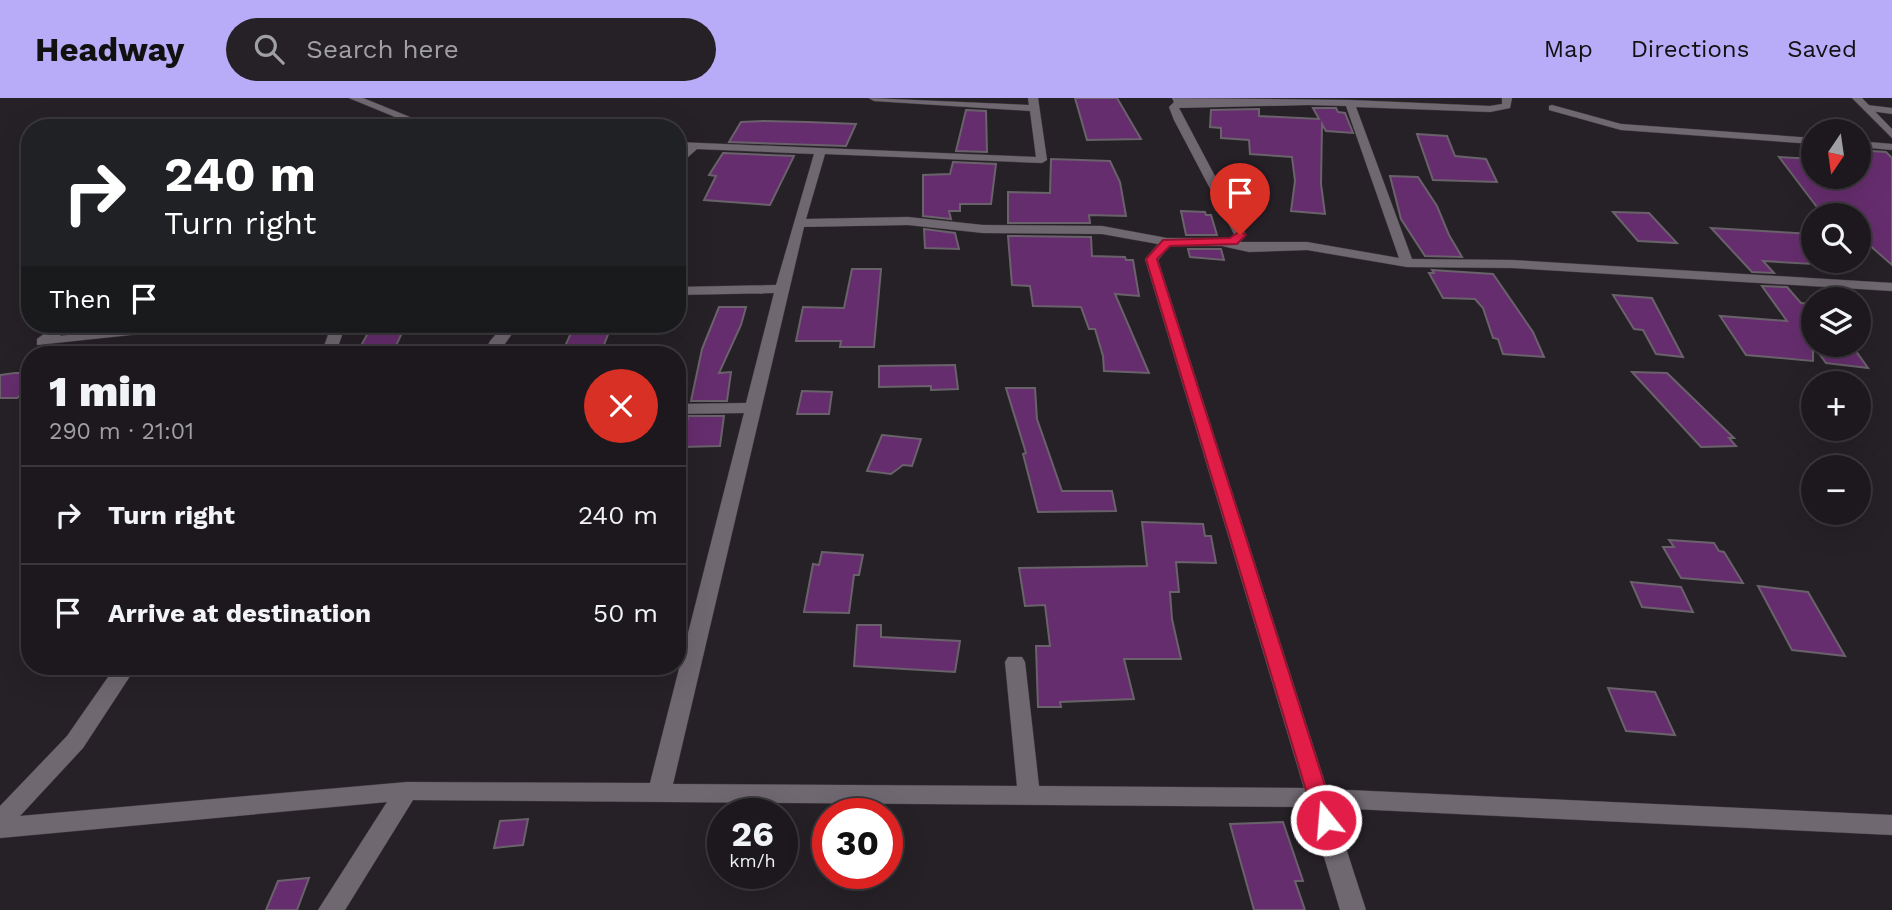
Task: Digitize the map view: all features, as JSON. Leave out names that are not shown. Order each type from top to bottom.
[{"type":"street","points":[[354,98],[409,119]]},
{"type":"street","points":[[686,146],[1042,160],[1033,103],[874,98]]},
{"type":"street","points":[[800,223],[908,221],[983,229],[1102,230],[1167,242],[1233,242],[1240,235],[1179,120],[1174,107],[1178,101],[1502,108],[1507,106],[1507,98]]},
{"type":"street","points":[[1857,98],[1892,135]]},
{"type":"street","points":[[1350,103],[1407,263]]},
{"type":"street","points":[[1552,108],[1621,127],[1801,140]]},
{"type":"street","points":[[1867,108],[1892,110]]},
{"type":"street","points":[[1871,145],[1892,147]]},
{"type":"street","points":[[686,155],[695,146]]},
{"type":"street","points":[[659,795],[781,289],[820,152]]},
{"type":"street","points":[[1167,242],[1151,259],[1353,910]]},
{"type":"street","points":[[1223,242],[1249,248],[1307,246],[1407,263],[1512,264],[1892,287]]},
{"type":"street","points":[[686,291],[781,289]]},
{"type":"street","points":[[54,333],[42,342],[119,333]]},
{"type":"street","points":[[686,409],[752,408]]},
{"type":"street","points":[[1015,662],[1029,796]]},
{"type":"street","points":[[0,821],[75,742],[121,675]]},
{"type":"street","points":[[0,828],[407,791],[1319,798],[1892,825]]},
{"type":"street","points":[[331,910],[407,791]]},
{"type":"building","points":[[1075,98],[1117,98],[1141,139],[1087,140]]},
{"type":"building","points":[[1313,108],[1336,108],[1338,112],[1345,113],[1353,133],[1326,131],[1322,124],[1321,184],[1325,214],[1291,211],[1295,181],[1292,157],[1250,154],[1249,140],[1221,138],[1221,128],[1210,127],[1211,110],[1259,109],[1259,116],[1319,119]]},
{"type":"building","points":[[966,110],[986,111],[987,152],[956,151]]},
{"type":"building","points":[[741,122],[856,124],[846,146],[729,142]]},
{"type":"building","points":[[1417,134],[1447,136],[1455,156],[1486,159],[1497,182],[1433,180]]},
{"type":"building","points":[[1871,151],[1886,152],[1892,158],[1892,265],[1871,246],[1871,203],[1814,203],[1803,189],[1871,189]]},
{"type":"building","points":[[723,153],[794,156],[770,205],[704,200],[716,176],[709,175]]},
{"type":"building","points":[[1779,157],[1801,158],[1801,186]]},
{"type":"building","points":[[1051,159],[1110,161],[1120,182],[1126,216],[1089,215],[1090,223],[1008,223],[1008,192],[1050,193]]},
{"type":"building","points":[[953,162],[996,164],[991,204],[960,204],[960,211],[949,211],[951,219],[923,216],[923,175],[950,174]]},
{"type":"building","points":[[1390,176],[1418,177],[1437,206],[1462,257],[1425,256],[1401,219]]},
{"type":"building","points":[[1181,211],[1205,212],[1206,215],[1211,215],[1217,235],[1186,235]]},
{"type":"building","points":[[1613,212],[1649,213],[1677,243],[1638,241]]},
{"type":"building","points":[[1711,228],[1801,233],[1801,263],[1763,261],[1774,273],[1752,272]]},
{"type":"building","points":[[924,229],[955,233],[959,249],[925,248]]},
{"type":"building","points":[[1008,236],[1091,237],[1092,256],[1125,257],[1126,260],[1133,260],[1139,296],[1115,294],[1149,373],[1104,371],[1103,356],[1095,329],[1089,329],[1081,307],[1033,306],[1030,286],[1012,285]]},
{"type":"building","points":[[1188,249],[1221,249],[1224,260],[1190,257]]},
{"type":"building","points":[[852,269],[881,269],[874,347],[840,347],[841,341],[796,341],[803,307],[844,308]]},
{"type":"building","points":[[1432,270],[1493,274],[1533,332],[1544,357],[1503,354],[1498,339],[1493,338],[1483,308],[1475,299],[1443,298],[1429,273],[1434,273]]},
{"type":"building","points":[[1762,286],[1787,287],[1801,303],[1801,357],[1813,357],[1813,361],[1746,355],[1720,316],[1787,321]]},
{"type":"building","points":[[1613,295],[1652,298],[1683,357],[1656,354],[1643,330],[1634,329]]},
{"type":"building","points":[[719,307],[746,307],[741,325],[719,373],[731,372],[727,401],[691,401],[702,349]]},
{"type":"building","points":[[368,333],[402,333],[396,346],[361,346]]},
{"type":"building","points":[[571,333],[609,333],[604,346],[565,346]]},
{"type":"building","points":[[1822,357],[1860,357],[1868,368],[1826,363]]},
{"type":"building","points":[[955,365],[958,389],[931,390],[931,386],[879,387],[879,366]]},
{"type":"building","points":[[1632,372],[1667,373],[1734,438],[1729,438],[1736,446],[1701,447]]},
{"type":"building","points":[[21,373],[21,395],[17,398],[0,398],[0,375]]},
{"type":"building","points":[[1006,388],[1035,388],[1037,419],[1062,491],[1112,491],[1116,511],[1038,512],[1023,454],[1026,453]]},
{"type":"building","points":[[802,391],[832,392],[829,414],[797,414]]},
{"type":"building","points":[[688,416],[724,416],[720,446],[686,447]]},
{"type":"building","points":[[882,435],[921,439],[912,466],[903,465],[891,474],[867,471]]},
{"type":"building","points":[[1142,522],[1203,524],[1205,536],[1211,536],[1216,563],[1176,562],[1179,592],[1170,592],[1172,619],[1181,659],[1124,659],[1134,699],[1060,702],[1061,707],[1038,707],[1036,646],[1050,646],[1045,605],[1025,606],[1019,568],[1147,566]]},
{"type":"building","points":[[1669,540],[1714,543],[1719,551],[1724,552],[1743,583],[1681,578],[1663,547],[1674,547]]},
{"type":"building","points":[[822,552],[863,555],[859,575],[854,575],[849,613],[804,612],[813,564],[819,565]]},
{"type":"building","points":[[1631,582],[1681,587],[1693,612],[1642,607]]},
{"type":"building","points":[[1758,586],[1808,592],[1845,656],[1792,650]]},
{"type":"building","points":[[857,625],[881,625],[881,637],[960,641],[955,672],[854,666]]},
{"type":"building","points":[[1608,688],[1655,692],[1675,735],[1626,731]]},
{"type":"building","points":[[528,819],[523,845],[494,848],[500,821]]},
{"type":"building","points":[[1283,822],[1303,881],[1295,881],[1305,910],[1254,910],[1230,824]]},
{"type":"building","points":[[309,878],[297,910],[266,910],[278,881]]},
{"type":"route","points":[[1240,235],[1233,242],[1167,242],[1151,259],[1175,329],[1242,558],[1326,820]]}]
